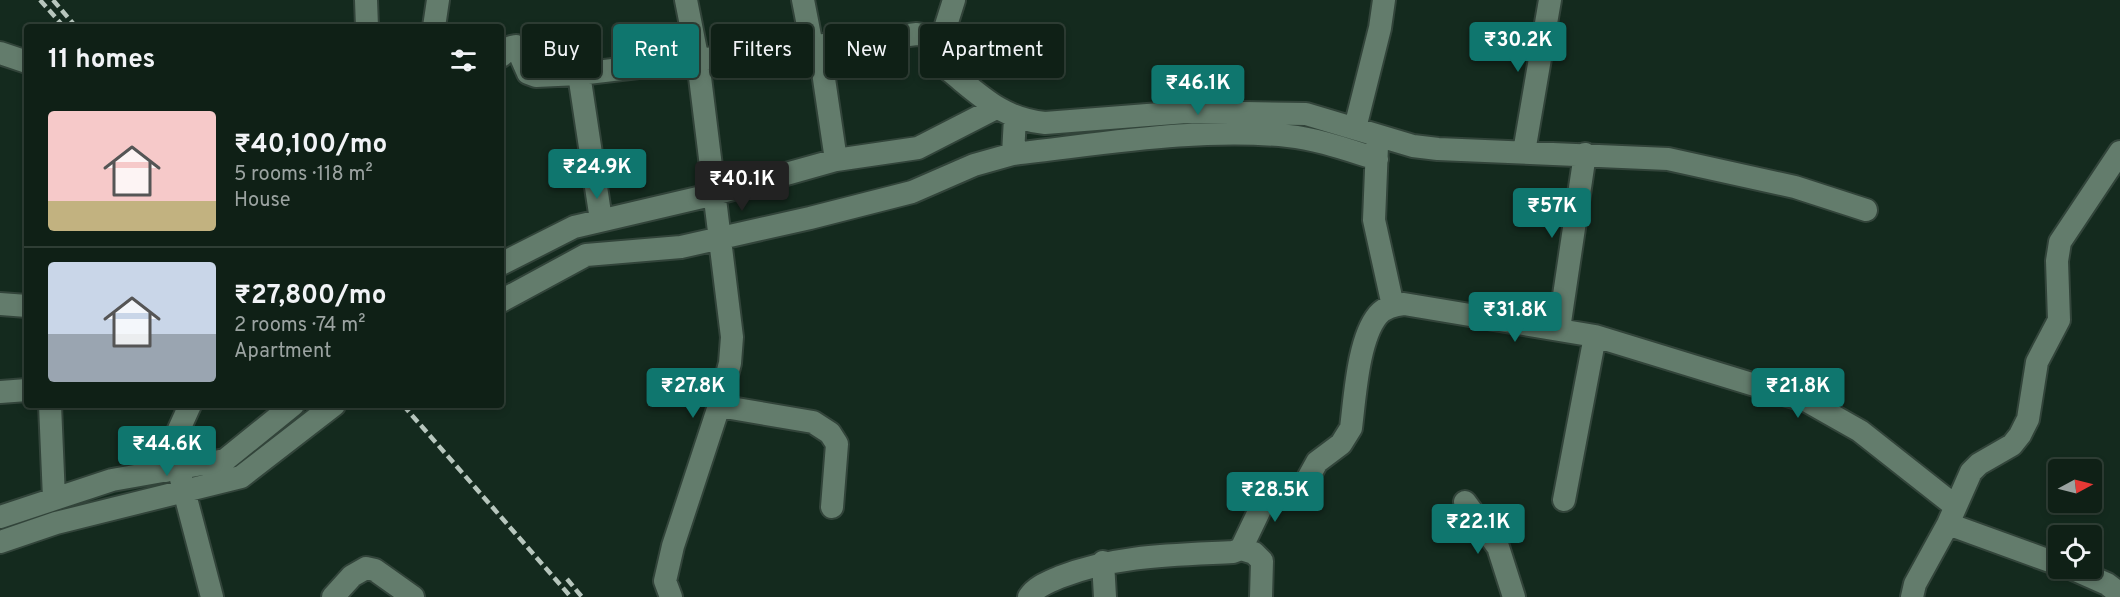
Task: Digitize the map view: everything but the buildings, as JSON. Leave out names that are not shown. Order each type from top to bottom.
[{"type":"street","points":[[366,0],[367,24]]},
{"type":"street","points":[[434,24],[438,0]]},
{"type":"street","points":[[686,0],[691,24]]},
{"type":"street","points":[[802,0],[816,46],[836,160]]},
{"type":"street","points":[[946,24],[954,0]]},
{"type":"street","points":[[1355,128],[1380,28],[1384,0]]},
{"type":"street","points":[[1524,152],[1550,0]]},
{"type":"street","points":[[699,61],[920,34]]},
{"type":"street","points":[[504,53],[516,46],[522,60]]},
{"type":"street","points":[[0,53],[24,61]]},
{"type":"street","points":[[670,597],[665,581],[673,546],[718,406],[730,363],[732,337],[699,69]]},
{"type":"street","points":[[580,78],[601,220]]},
{"type":"street","points":[[958,78],[1011,132]]},
{"type":"street","points":[[504,299],[586,255],[665,249],[718,217],[836,160],[1011,132],[1045,123],[1186,112],[1306,114],[1378,136],[1438,149],[1668,159],[1795,187],[1866,210]]},
{"type":"street","points":[[504,262],[574,227],[601,220],[718,217],[810,218],[912,192],[974,165],[1011,132],[1289,136],[1329,144],[1377,159]]},
{"type":"street","points":[[1378,136],[1374,202],[1376,237],[1393,306]]},
{"type":"street","points":[[1912,597],[1923,566],[1952,515],[1971,472],[1979,464],[2012,445],[2028,420],[2037,362],[2058,320],[2057,261],[2060,242],[2120,152]]},
{"type":"street","points":[[1559,329],[1585,154]]},
{"type":"street","points":[[0,304],[24,306]]},
{"type":"street","points":[[1241,549],[1264,501],[1294,494],[1302,489],[1317,462],[1347,437],[1351,428],[1359,361],[1378,315],[1393,306],[1404,304],[1595,336],[1807,401],[1860,430],[1952,515],[2048,559]]},
{"type":"street","points":[[1564,500],[1595,336]]},
{"type":"street","points":[[0,392],[24,390]]},
{"type":"street","points":[[718,406],[813,422],[830,433],[837,444],[832,507]]},
{"type":"street","points":[[50,408],[54,498]]},
{"type":"street","points":[[189,408],[176,436],[178,480],[212,597]]},
{"type":"street","points":[[0,542],[178,480],[225,460],[289,408]]},
{"type":"street","points":[[0,518],[112,480],[241,477],[330,408]]},
{"type":"street","points":[[1465,502],[1498,547],[1514,597]]},
{"type":"street","points":[[1029,597],[1044,584],[1103,562],[1133,557],[1233,552],[1241,549],[1254,553],[1262,561],[1261,597]]},
{"type":"street","points":[[1103,562],[1105,597]]},
{"type":"street","points":[[333,597],[352,576],[366,568],[375,570],[413,597]]},
{"type":"street","points":[[2096,579],[2120,594]]},
{"type":"railway","points":[[40,0],[61,24]]},
{"type":"railway","points":[[53,0],[73,24]]},
{"type":"railway","points":[[406,408],[571,597]]},
{"type":"railway","points":[[567,579],[582,597]]}]
